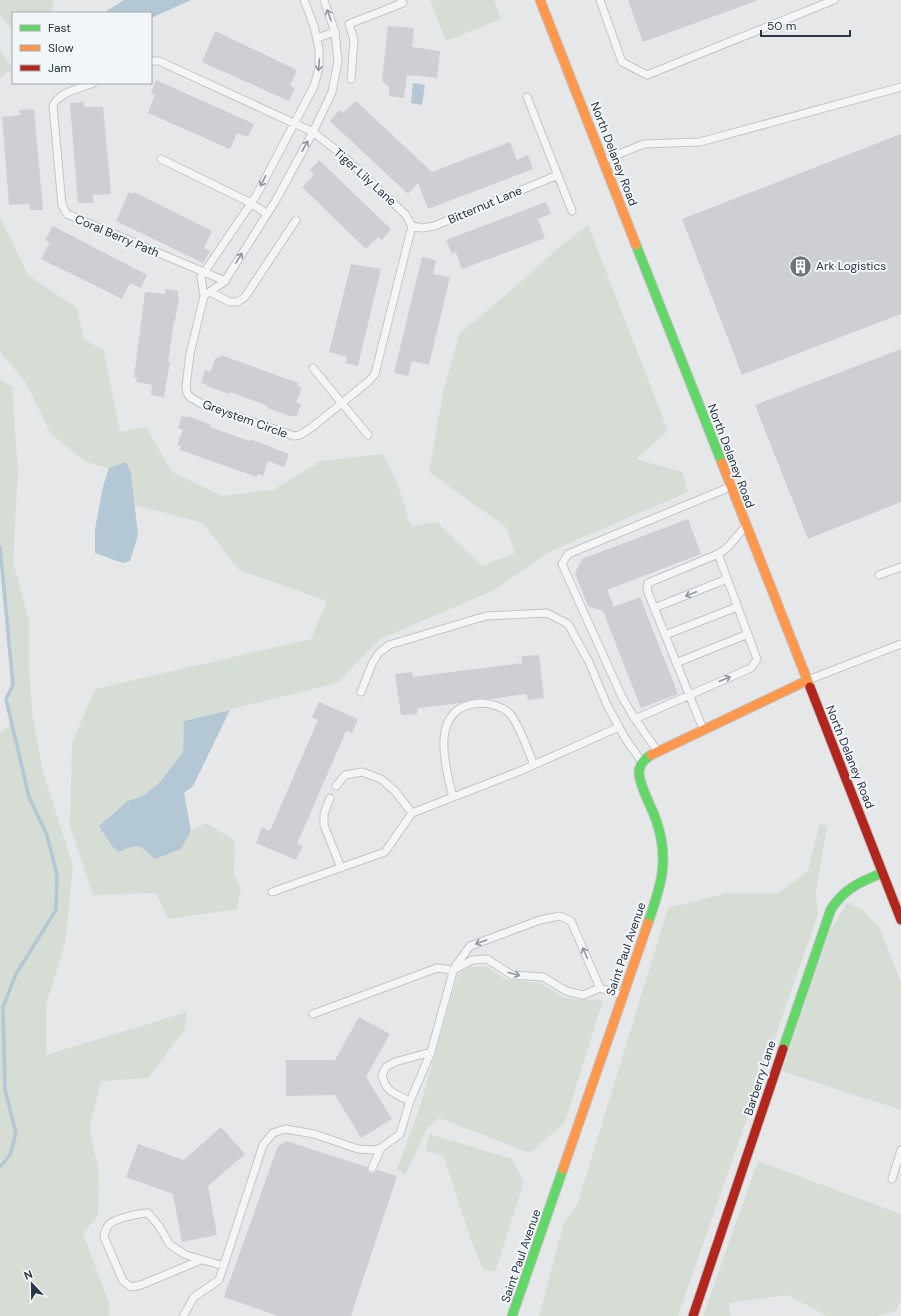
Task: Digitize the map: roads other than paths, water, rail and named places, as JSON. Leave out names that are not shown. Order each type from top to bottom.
[{"type":"street","name":"North Delaney Road","points":[[540,0],[901,920]]},
{"type":"street","points":[[642,762],[658,751],[806,681]]},
{"type":"street","name":"Saint Paul Avenue","points":[[512,1316],[660,888],[664,871],[664,844],[641,780],[639,770],[642,762]]},
{"type":"street","name":"Barberry Lane","points":[[693,1316],[830,909],[837,898],[846,889],[882,873]]},
{"type":"lane","name":"Greystem Circle","points":[[304,0],[317,38],[319,68],[314,86],[251,203],[201,277],[207,294],[190,354],[186,386],[187,393],[190,397],[202,404],[294,436],[300,435],[310,428],[375,374],[412,226]]},
{"type":"lane","points":[[207,294],[225,281],[276,200],[313,132],[332,92],[338,61],[335,32],[324,0]]},
{"type":"lane","points":[[351,79],[354,40],[349,24],[403,3],[401,0]]},
{"type":"lane","points":[[600,0],[622,62],[647,75],[834,0]]},
{"type":"lane","points":[[317,38],[335,32]]},
{"type":"lane","points":[[152,61],[159,61],[313,132]]},
{"type":"lane","name":"Coral Berry Path","points":[[90,84],[60,96],[54,102],[53,106],[63,210],[66,214],[225,281]]},
{"type":"lane","points":[[604,160],[644,144],[700,142],[901,87]]},
{"type":"lane","points":[[526,97],[572,212]]},
{"type":"lane","name":"Tiger Lily Lane","points":[[313,132],[340,153],[405,214],[412,226]]},
{"type":"lane","points":[[161,159],[251,203],[267,214]]},
{"type":"lane","name":"Bitternut Lane","points":[[412,226],[422,228],[434,226],[558,175]]},
{"type":"lane","points":[[207,294],[230,302],[237,302],[245,297],[296,220]]},
{"type":"lane","points":[[313,368],[368,435]]},
{"type":"lane","points":[[658,751],[635,719],[622,697],[562,564],[568,554],[731,487]]},
{"type":"lane","points":[[703,729],[647,590],[648,583],[718,554],[727,548],[746,526]]},
{"type":"lane","points":[[635,719],[751,668],[757,659],[718,554]]},
{"type":"lane","points":[[879,575],[901,567]]},
{"type":"lane","points":[[654,608],[727,579]]},
{"type":"lane","points":[[665,635],[737,607]]},
{"type":"lane","points":[[361,692],[372,664],[378,654],[389,645],[486,616],[547,613],[568,624],[590,662],[607,705],[619,728],[642,762]]},
{"type":"lane","points":[[676,663],[748,634]]},
{"type":"lane","points":[[806,681],[901,644]]},
{"type":"lane","points":[[453,797],[445,767],[444,732],[449,719],[458,710],[467,705],[482,703],[499,706],[510,714],[534,765]]},
{"type":"lane","points":[[272,892],[385,852],[412,813],[534,765],[619,728]]},
{"type":"lane","points":[[336,786],[345,775],[362,772],[381,779],[395,792],[412,813]]},
{"type":"lane","points":[[330,798],[324,814],[324,825],[341,868]]},
{"type":"lane","points":[[183,1316],[194,1297],[219,1280],[263,1145],[272,1133],[285,1129],[314,1134],[358,1149],[374,1150],[381,1148],[400,1134],[410,1101],[431,1052],[453,970],[470,946],[540,920],[560,916],[571,921],[600,988]]},
{"type":"lane","points":[[313,1014],[437,968],[453,970],[472,960],[487,959],[512,975],[542,977],[566,991],[583,995],[600,988],[623,996]]},
{"type":"lane","points":[[410,1101],[388,1091],[384,1084],[382,1075],[386,1067],[395,1062],[431,1052]]},
{"type":"lane","points":[[372,1168],[381,1148]]},
{"type":"lane","points":[[892,1179],[901,1150]]},
{"type":"lane","points":[[201,1260],[141,1285],[131,1287],[123,1281],[104,1237],[105,1230],[110,1223],[139,1213],[148,1213],[159,1226],[170,1245],[186,1255],[224,1266]]},
{"type":"water","points":[[124,0],[191,0],[152,18],[152,12],[105,12]]},
{"type":"water","points":[[413,83],[425,85],[422,105],[411,103]]},
{"type":"water","points":[[126,462],[131,473],[138,535],[130,561],[123,563],[95,553],[95,529],[103,487],[109,468]]},
{"type":"water","points":[[230,710],[193,786],[184,793],[191,831],[181,849],[155,859],[138,846],[119,852],[112,846],[99,826],[128,801],[143,796],[160,782],[183,752],[184,721]]},
{"type":"waterway","points":[[0,547],[13,685],[6,699],[29,797],[47,835],[57,875],[56,910],[16,974],[3,1007],[5,1090],[16,1133],[10,1155],[0,1167]]},
{"type":"place","name":"Ark Logistics","points":[[801,266]]}]
